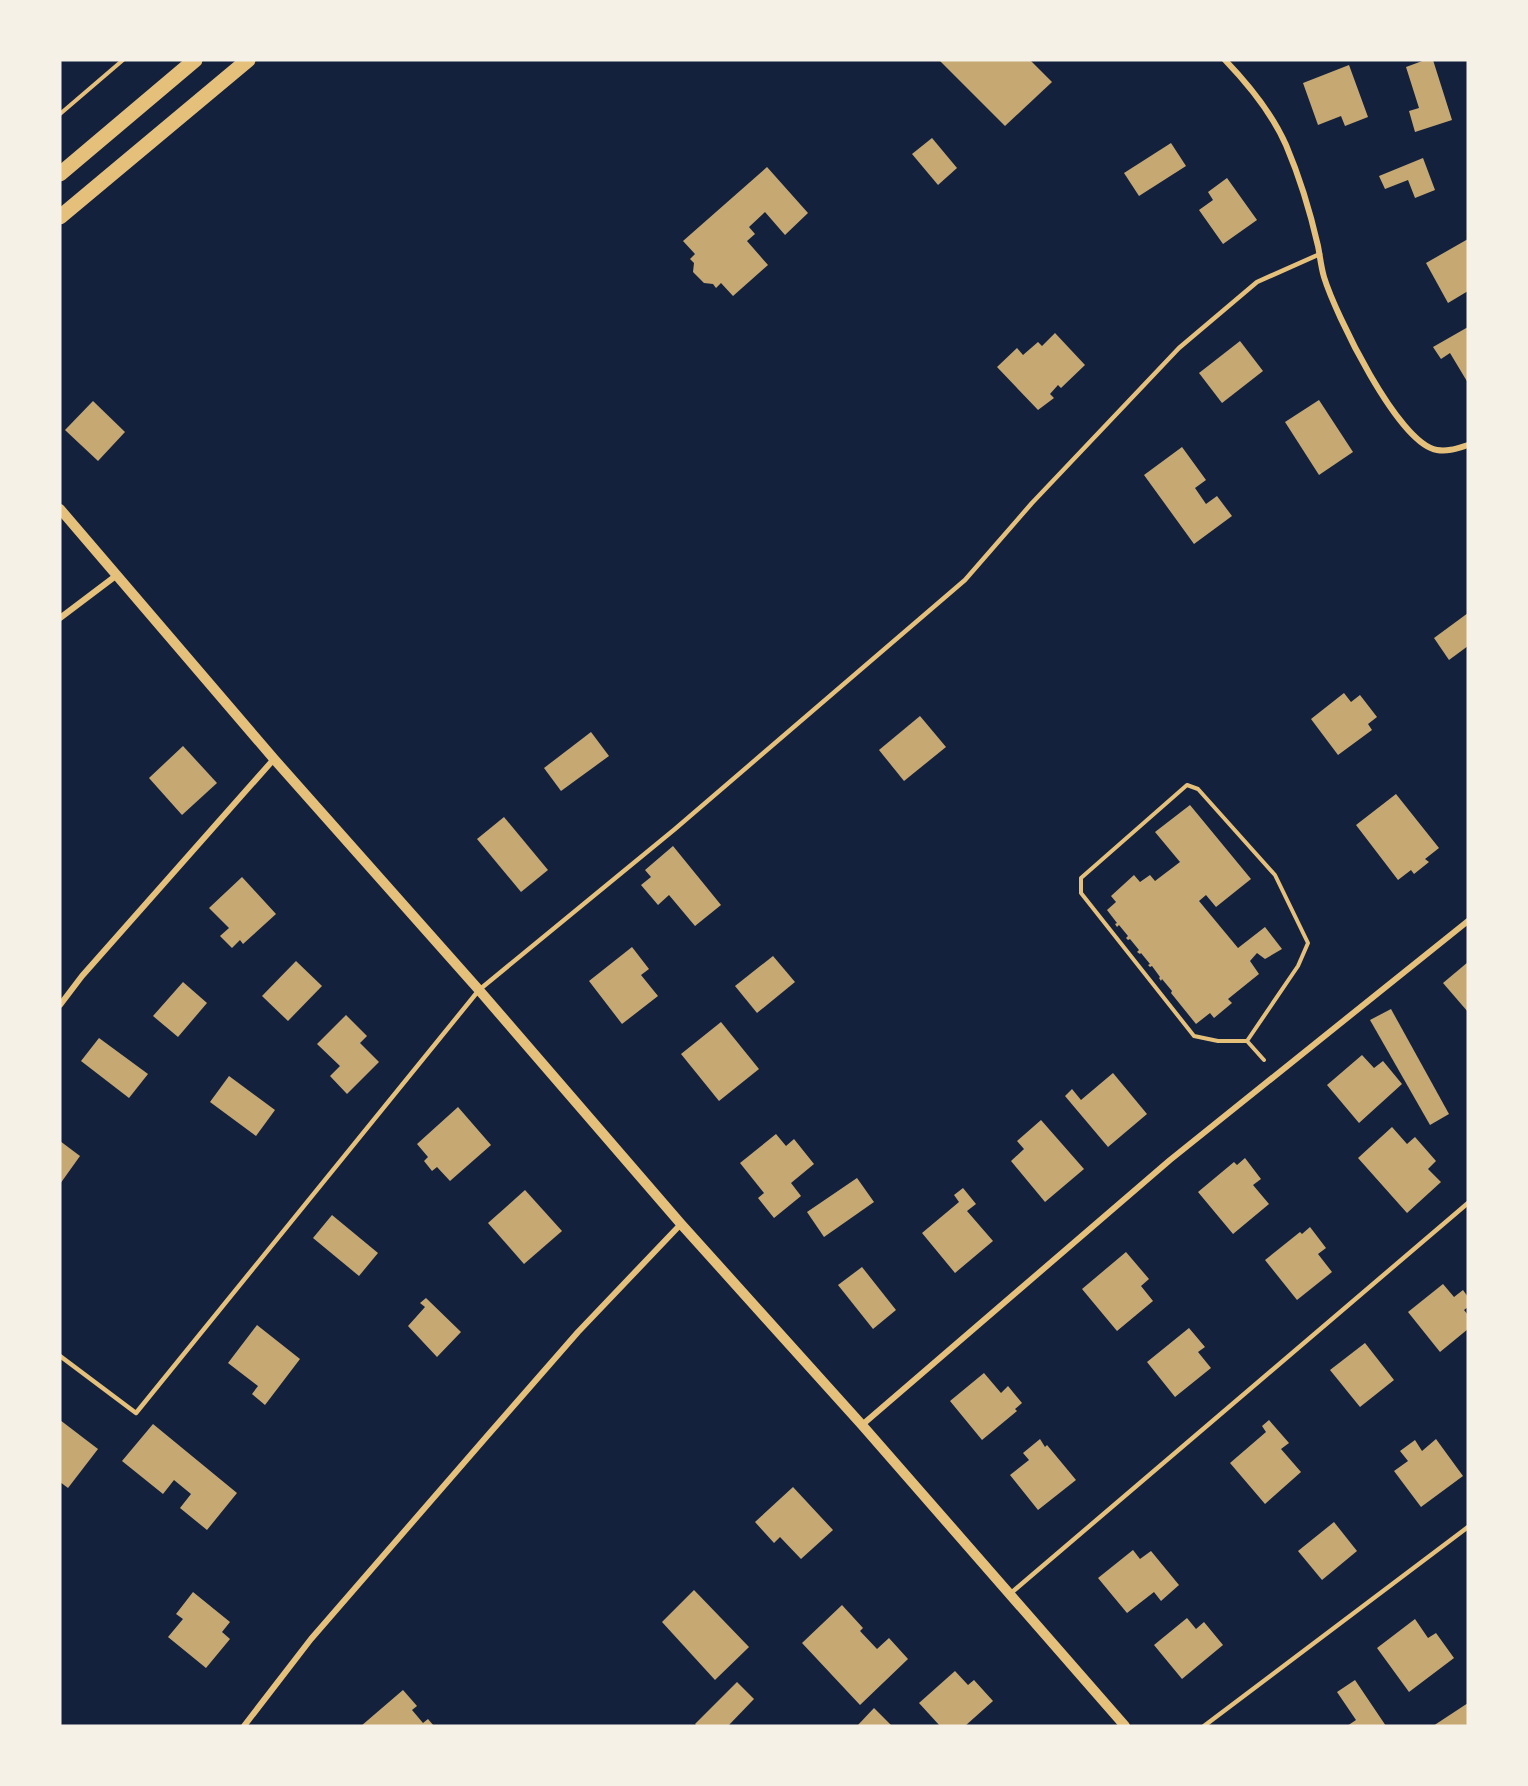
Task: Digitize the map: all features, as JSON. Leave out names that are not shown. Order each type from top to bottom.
[{"type":"main road","points":[[60,174],[195,60]]},
{"type":"main road","points":[[60,217],[248,60]]},
{"type":"street","points":[[1225,60],[1246,82],[1265,108],[1285,143],[1305,194],[1324,276],[1337,312],[1348,336],[1398,417],[1427,447],[1436,450],[1450,450],[1468,445]]},
{"type":"street","points":[[60,509],[274,759],[479,990],[681,1224],[1011,1593],[1125,1726]]},
{"type":"street","points":[[60,618],[118,574]]},
{"type":"street","points":[[60,1005],[82,976],[274,759]]},
{"type":"street","points":[[862,1425],[1170,1160],[1468,921]]},
{"type":"street","points":[[244,1726],[311,1639],[488,1435],[578,1332],[681,1224]]},
{"type":"lane","points":[[60,1356],[136,1413],[479,990],[675,830],[965,580],[1032,503],[1179,348],[1257,282],[1320,254]]},
{"type":"lane","points":[[1011,1593],[1468,1203]]},
{"type":"lane","points":[[1203,1726],[1468,1527]]},
{"type":"path","points":[[60,114],[123,60]]},
{"type":"path","points":[[1248,1041],[1298,966],[1308,943],[1275,875],[1198,789],[1187,785],[1081,878],[1081,894],[1194,1036],[1218,1041],[1248,1041],[1277,1074]]},
{"type":"building","points":[[939,60],[1030,60],[1052,82],[1005,126]]},
{"type":"building","points":[[1425,60],[1433,60],[1452,120],[1415,132],[1409,111],[1419,108],[1406,67]]},
{"type":"building","points":[[1349,65],[1368,117],[1345,126],[1341,116],[1318,125],[1303,83]]},
{"type":"building","points":[[932,138],[957,168],[938,185],[912,154]]},
{"type":"building","points":[[1171,143],[1186,166],[1139,196],[1124,173]]},
{"type":"building","points":[[1423,158],[1435,190],[1415,198],[1408,180],[1385,189],[1379,176]]},
{"type":"building","points":[[767,167],[808,213],[785,235],[765,212],[749,227],[755,234],[747,241],[768,265],[733,296],[721,283],[716,288],[713,284],[704,283],[693,272],[694,263],[690,259],[695,254],[683,241]]},
{"type":"building","points":[[1227,178],[1257,220],[1223,244],[1199,210],[1213,200],[1208,192]]},
{"type":"building","points":[[1468,239],[1468,291],[1448,303],[1426,263]]},
{"type":"building","points":[[1468,327],[1468,383],[1450,353],[1441,359],[1433,347]]},
{"type":"building","points":[[1055,333],[1085,365],[1061,388],[1058,385],[1050,394],[1054,398],[1038,410],[997,367],[1017,348],[1023,355],[1038,342],[1042,346]]},
{"type":"building","points":[[1240,341],[1263,371],[1222,403],[1199,373]]},
{"type":"building","points":[[1319,400],[1353,452],[1319,475],[1285,422]]},
{"type":"building","points":[[93,401],[125,432],[98,461],[65,430]]},
{"type":"building","points":[[1182,447],[1206,480],[1195,488],[1206,504],[1217,496],[1232,516],[1194,544],[1144,475]]},
{"type":"building","points":[[1468,613],[1468,646],[1449,660],[1434,638]]},
{"type":"building","points":[[1344,693],[1351,702],[1360,695],[1377,717],[1368,724],[1372,730],[1338,755],[1311,719]]},
{"type":"building","points":[[920,716],[946,747],[904,781],[879,750]]},
{"type":"building","points":[[591,732],[609,756],[561,791],[544,768]]},
{"type":"building","points":[[183,746],[217,783],[182,815],[149,778]]},
{"type":"building","points":[[1396,794],[1439,848],[1425,859],[1429,862],[1414,874],[1411,870],[1398,880],[1356,825]]},
{"type":"building","points":[[1190,805],[1251,879],[1216,907],[1206,895],[1199,901],[1238,948],[1265,927],[1282,949],[1265,959],[1257,953],[1250,961],[1259,974],[1228,999],[1232,1003],[1214,1018],[1210,1013],[1196,1024],[1162,979],[1161,981],[1152,966],[1150,967],[1141,953],[1137,952],[1139,950],[1130,939],[1126,938],[1128,936],[1119,925],[1117,927],[1115,924],[1117,923],[1107,910],[1116,902],[1111,896],[1134,875],[1140,882],[1150,875],[1155,881],[1180,862],[1155,832]]},
{"type":"building","points":[[504,817],[548,870],[521,892],[477,839]]},
{"type":"building","points":[[673,846],[721,905],[695,926],[669,895],[658,905],[641,885],[651,877],[645,870]]},
{"type":"building","points":[[242,877],[276,914],[243,944],[240,940],[232,948],[220,936],[229,928],[209,908]]},
{"type":"building","points":[[632,947],[649,969],[641,975],[658,996],[622,1024],[589,981]]},
{"type":"building","points":[[773,956],[795,982],[757,1013],[735,986]]},
{"type":"building","points":[[296,961],[322,986],[288,1021],[262,996]]},
{"type":"building","points":[[1468,962],[1468,1012],[1443,983]]},
{"type":"building","points":[[183,982],[207,1003],[178,1037],[153,1016]]},
{"type":"building","points":[[1391,1009],[1449,1114],[1430,1125],[1370,1020]]},
{"type":"building","points":[[346,1015],[367,1036],[360,1043],[379,1062],[347,1094],[330,1076],[340,1066],[317,1044]]},
{"type":"building","points":[[721,1022],[759,1069],[719,1101],[681,1054]]},
{"type":"building","points":[[99,1038],[148,1074],[129,1098],[81,1061]]},
{"type":"building","points":[[1362,1055],[1374,1068],[1383,1061],[1402,1084],[1359,1123],[1327,1085]]},
{"type":"building","points":[[1113,1073],[1147,1114],[1108,1147],[1065,1096],[1072,1089],[1081,1100]]},
{"type":"building","points":[[229,1076],[275,1110],[256,1136],[210,1102]]},
{"type":"building","points":[[458,1107],[491,1145],[450,1181],[437,1167],[432,1171],[424,1161],[428,1157],[417,1144]]},
{"type":"building","points":[[1041,1120],[1084,1169],[1045,1202],[1011,1161],[1024,1149],[1017,1141]]},
{"type":"building","points":[[1392,1127],[1407,1144],[1415,1137],[1436,1161],[1428,1169],[1441,1182],[1407,1213],[1358,1158]]},
{"type":"building","points":[[776,1134],[786,1146],[794,1139],[814,1164],[791,1183],[801,1196],[774,1218],[758,1198],[764,1193],[740,1163]]},
{"type":"building","points":[[60,1141],[80,1156],[60,1184]]},
{"type":"building","points":[[1245,1158],[1261,1179],[1253,1185],[1269,1204],[1233,1234],[1198,1192],[1234,1162],[1237,1165]]},
{"type":"building","points":[[857,1178],[874,1202],[824,1237],[807,1212]]},
{"type":"building","points":[[963,1188],[976,1204],[967,1211],[993,1241],[955,1273],[922,1233],[959,1202],[954,1195]]},
{"type":"building","points":[[525,1190],[562,1231],[524,1264],[488,1223]]},
{"type":"building","points":[[332,1215],[378,1253],[359,1276],[313,1238]]},
{"type":"building","points":[[1310,1227],[1326,1248],[1318,1254],[1332,1272],[1297,1300],[1265,1260],[1300,1232],[1302,1234]]},
{"type":"building","points":[[1126,1252],[1149,1279],[1141,1286],[1153,1301],[1117,1331],[1082,1289]]},
{"type":"building","points":[[862,1267],[896,1310],[873,1329],[838,1285]]},
{"type":"building","points":[[1443,1284],[1454,1297],[1463,1290],[1468,1297],[1468,1307],[1464,1310],[1468,1315],[1468,1329],[1440,1352],[1408,1312]]},
{"type":"building","points":[[426,1298],[461,1332],[437,1357],[408,1326],[425,1307],[420,1303]]},
{"type":"building","points":[[257,1325],[300,1359],[265,1405],[252,1394],[258,1386],[228,1363]]},
{"type":"building","points":[[1189,1328],[1205,1347],[1198,1352],[1211,1368],[1175,1397],[1147,1362]]},
{"type":"building","points":[[1365,1343],[1394,1380],[1360,1407],[1330,1370]]},
{"type":"building","points":[[984,1373],[1001,1393],[1008,1386],[1022,1403],[1015,1409],[1017,1411],[982,1440],[950,1401]]},
{"type":"building","points":[[60,1420],[98,1449],[68,1488],[60,1482]]},
{"type":"building","points":[[1269,1420],[1289,1443],[1281,1449],[1301,1472],[1265,1504],[1230,1463],[1266,1432],[1262,1426]]},
{"type":"building","points":[[153,1424],[237,1493],[207,1530],[180,1508],[191,1494],[174,1480],[163,1494],[122,1461]]},
{"type":"building","points":[[1040,1439],[1076,1480],[1038,1510],[1010,1475],[1029,1460],[1023,1453]]},
{"type":"building","points":[[1436,1439],[1463,1476],[1421,1507],[1394,1471],[1408,1461],[1400,1451],[1415,1440],[1422,1451]]},
{"type":"building","points":[[793,1487],[833,1530],[801,1559],[780,1537],[774,1543],[755,1522]]},
{"type":"building","points":[[1334,1522],[1357,1551],[1322,1580],[1298,1551]]},
{"type":"building","points":[[1133,1550],[1140,1559],[1151,1551],[1179,1585],[1161,1601],[1154,1592],[1127,1613],[1098,1578]]},
{"type":"building","points":[[694,1590],[749,1647],[715,1680],[662,1622]]},
{"type":"building","points":[[193,1592],[230,1622],[222,1632],[230,1639],[206,1668],[168,1637],[183,1619],[176,1614]]},
{"type":"building","points":[[842,1605],[863,1628],[860,1631],[877,1649],[889,1638],[908,1659],[860,1705],[802,1643]]},
{"type":"building","points":[[1187,1618],[1196,1629],[1204,1622],[1223,1645],[1182,1679],[1154,1645]]},
{"type":"building","points":[[1415,1619],[1428,1638],[1436,1633],[1454,1658],[1409,1692],[1377,1648]]},
{"type":"building","points":[[955,1671],[968,1685],[974,1680],[993,1701],[965,1726],[940,1726],[919,1703]]},
{"type":"building","points":[[1355,1680],[1386,1726],[1347,1726],[1356,1720],[1337,1692]]},
{"type":"building","points":[[737,1682],[754,1699],[728,1726],[697,1726],[695,1724]]},
{"type":"building","points":[[403,1690],[417,1706],[412,1710],[423,1723],[428,1719],[434,1726],[361,1726]]},
{"type":"building","points":[[1468,1703],[1468,1726],[1433,1726]]},
{"type":"building","points":[[874,1708],[892,1726],[857,1726]]}]
